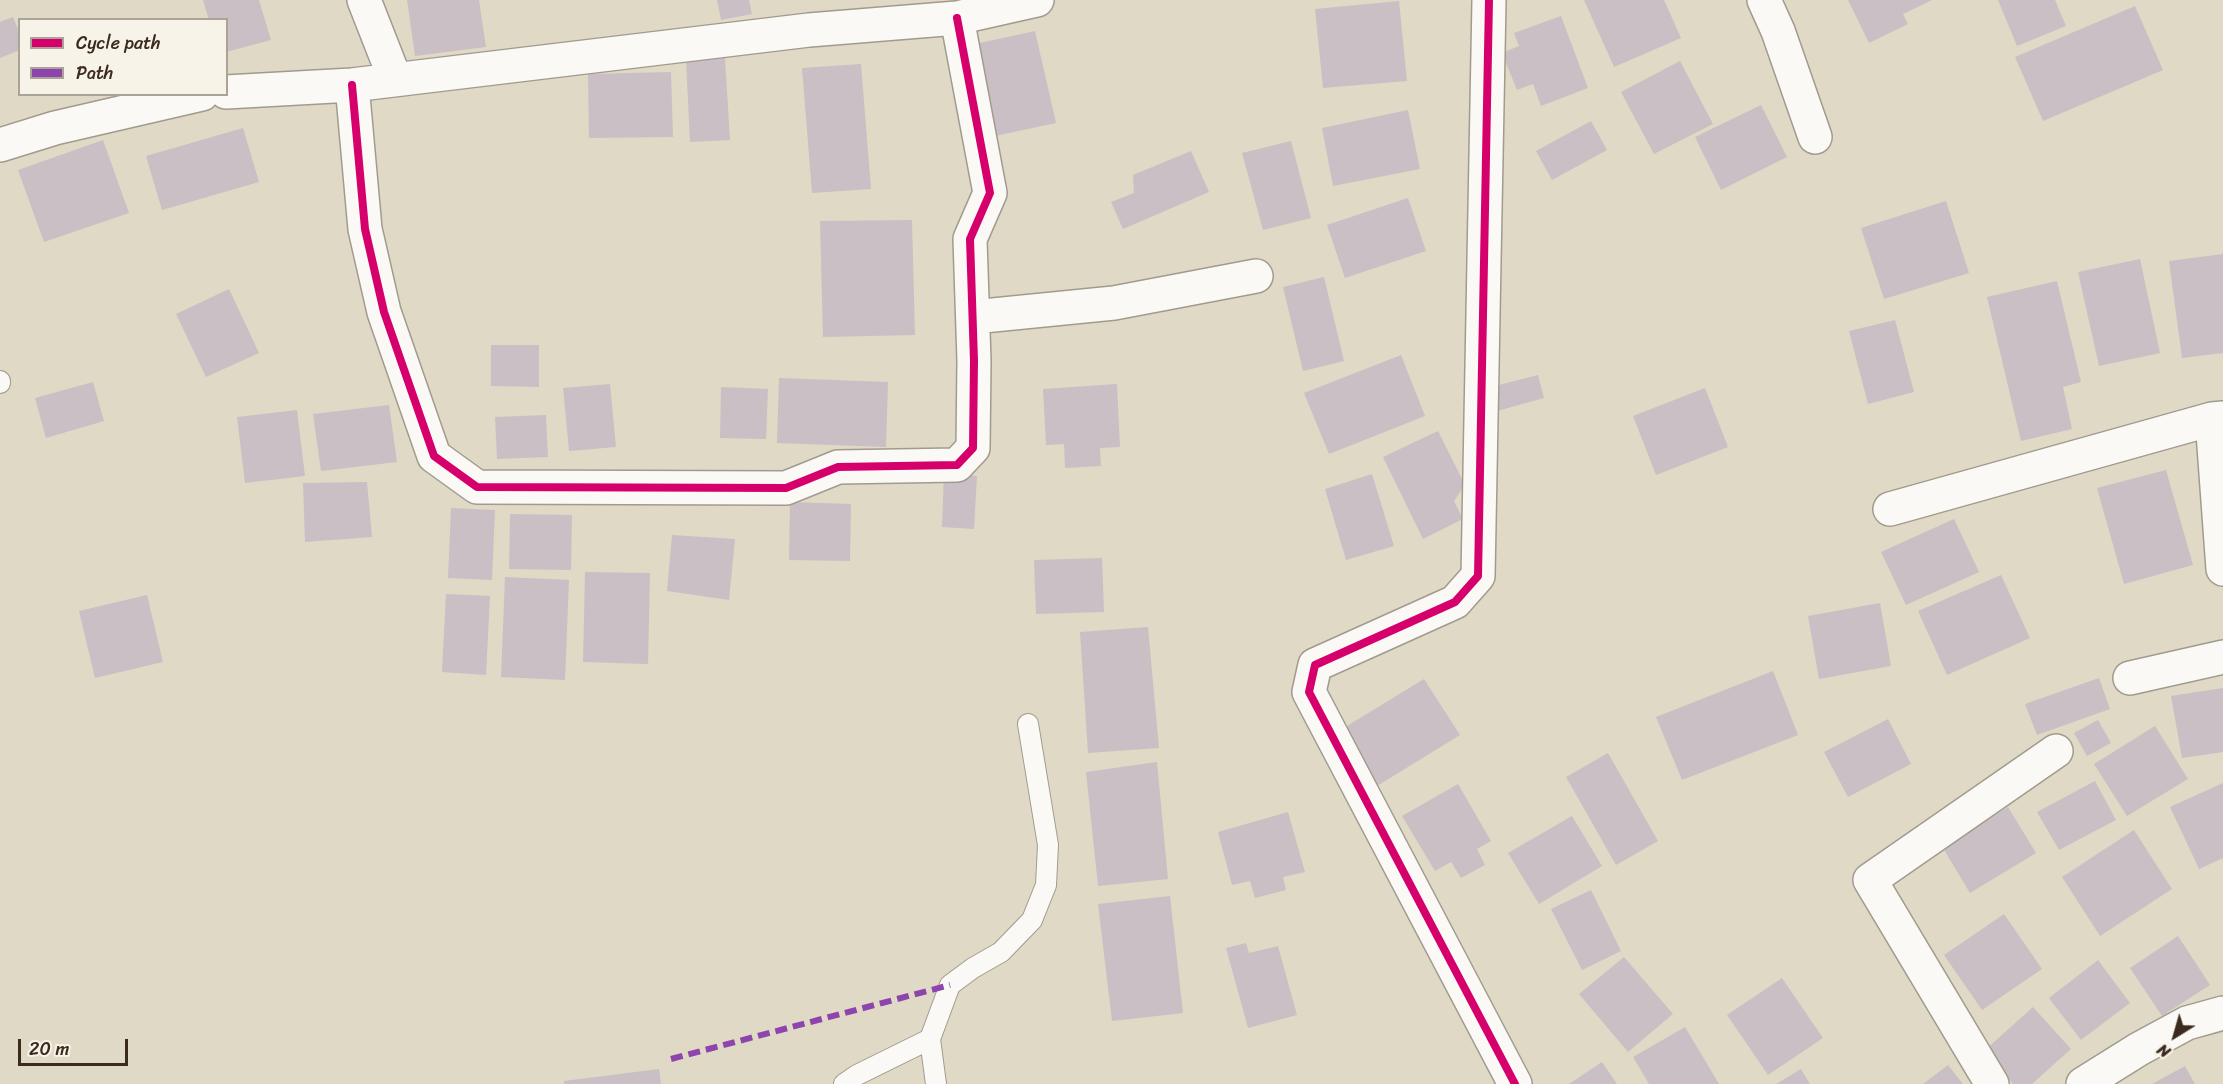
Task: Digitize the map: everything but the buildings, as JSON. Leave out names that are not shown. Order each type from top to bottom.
[{"type":"street","points":[[364,0],[395,79]]},
{"type":"street","points":[[228,92],[352,85],[809,30],[957,18],[1037,0]]},
{"type":"street","points":[[1489,0],[1478,576],[1455,602],[1315,665],[1309,692],[1515,1084]]},
{"type":"street","points":[[1764,0],[1778,31],[1815,137]]},
{"type":"street","points":[[352,85],[365,229],[384,312],[434,456],[477,487],[786,488],[838,467],[957,465],[973,448],[973,317],[970,240],[990,193],[957,18]]},
{"type":"street","points":[[0,145],[55,128],[193,96]]},
{"type":"street","points":[[973,317],[1114,303],[1256,276]]},
{"type":"street","points":[[1890,509],[2217,419],[2223,569]]},
{"type":"street","points":[[2130,678],[2223,657]]},
{"type":"street","points":[[1992,1084],[1870,880],[2056,752]]},
{"type":"street","points":[[2083,1084],[2139,1049],[2187,1023],[2223,1013]]},
{"type":"lane","points":[[936,1084],[930,1039],[950,985],[1001,952],[1032,920],[1046,885],[1048,845],[1028,724]]},
{"type":"lane","points":[[844,1084],[857,1075],[930,1039]]},
{"type":"marked path","points":[[671,1059],[950,985]]},
{"type":"cycle path","points":[[1489,0],[1478,576],[1455,602],[1315,665],[1309,692],[1515,1084]]},
{"type":"cycle path","points":[[352,85],[365,229],[384,312],[434,456],[477,487],[786,488],[838,467],[957,465],[973,448],[974,361],[970,239],[990,193],[957,18]]}]
